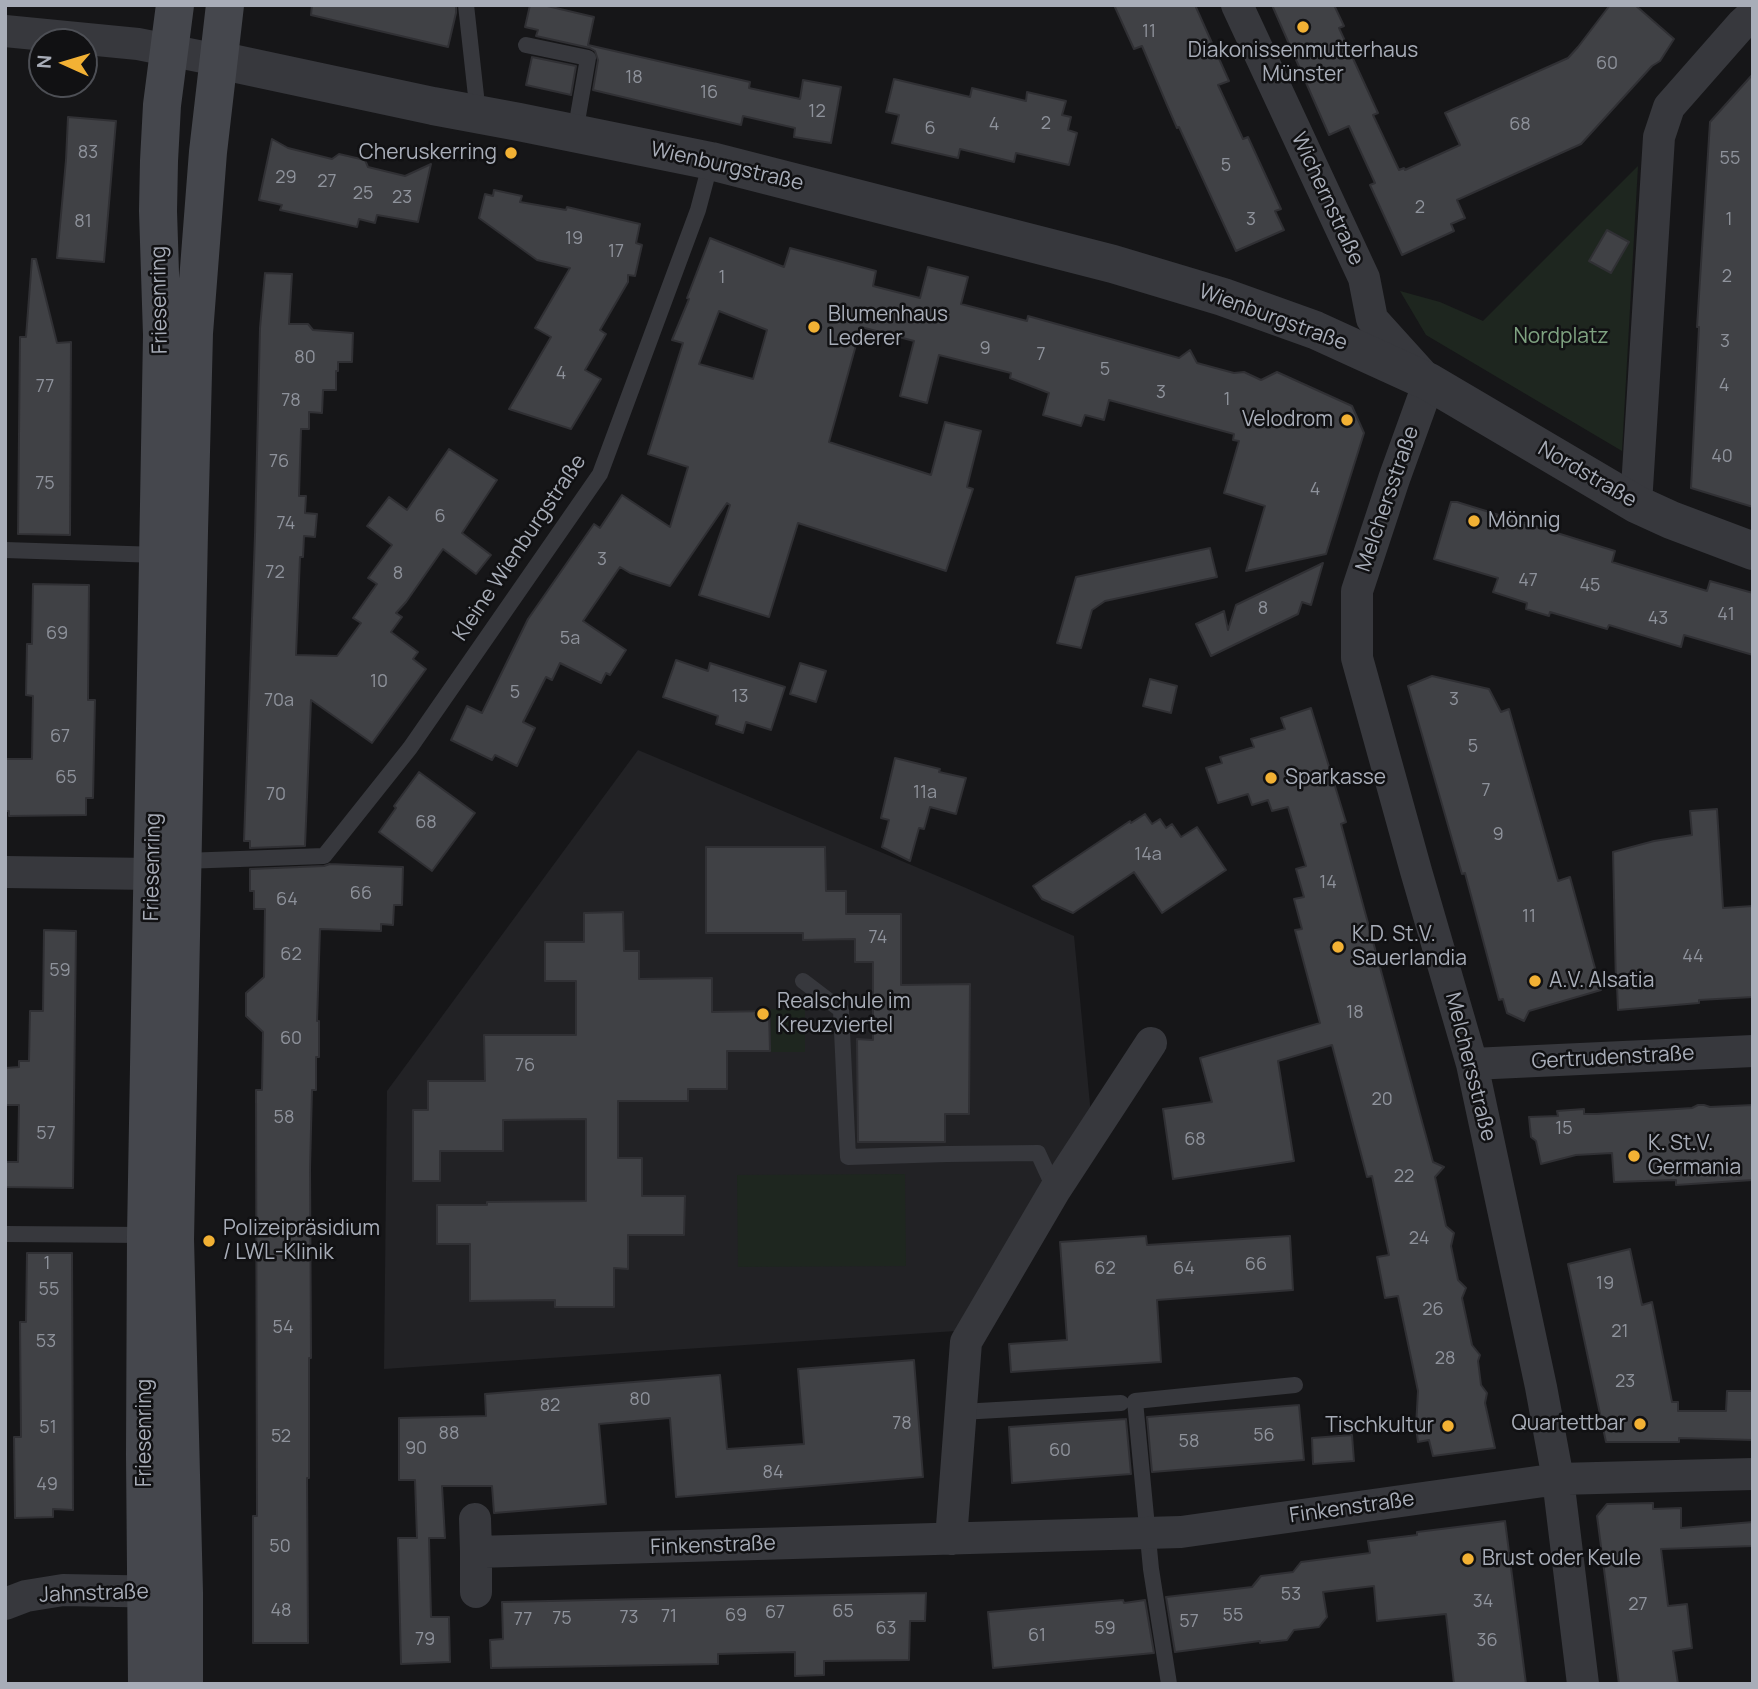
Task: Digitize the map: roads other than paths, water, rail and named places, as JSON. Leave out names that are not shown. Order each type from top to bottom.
[{"type":"main road","points":[[168,50],[174,5]]},
{"type":"main road","points":[[218,60],[225,5]]},
{"type":"main road","name":"Friesenring","points":[[168,50],[159,161],[158,211],[162,335],[159,555],[177,1115],[175,1239],[184,1684]]},
{"type":"main road","name":"Friesenring","points":[[147,1684],[146,1236],[168,867],[194,333],[218,60]]},
{"type":"street","name":"Wichernstraße","points":[[1237,5],[1364,278],[1372,319],[1429,382]]},
{"type":"street","points":[[1636,504],[1658,142],[1669,107],[1753,14]]},
{"type":"street","name":"Wienburgstraße","points":[[5,31],[138,44],[711,161],[1099,260],[1223,297],[1315,330],[1429,382]]},
{"type":"street","name":"Nordstraße","points":[[1429,382],[1636,504],[1753,551]]},
{"type":"street","name":"Melchersstraße","points":[[1429,382],[1357,591],[1357,658],[1472,1064],[1558,1479],[1583,1684]]},
{"type":"street","points":[[5,872],[168,867]]},
{"type":"street","points":[[951,1539],[966,1342],[1055,1190],[1151,1044]]},
{"type":"street","name":"Gertrudenstraße","points":[[1472,1064],[1753,1051]]},
{"type":"street","name":"Finkenstraße","points":[[476,1552],[1181,1532],[1558,1479],[1753,1474]]},
{"type":"street","points":[[475,1519],[476,1592]]},
{"type":"street","name":"Jahnstraße","points":[[5,1604],[26,1596],[63,1590],[184,1593]]},
{"type":"lane","points":[[466,5],[478,114]]},
{"type":"lane","points":[[526,45],[588,58],[575,133]]},
{"type":"lane","name":"Kleine Wienburgstraße","points":[[168,867],[205,861],[324,856],[410,748],[600,474],[698,210],[711,161]]},
{"type":"lane","points":[[5,550],[159,555]]},
{"type":"lane","points":[[803,981],[841,1010],[848,1157],[1038,1153],[1055,1190]]},
{"type":"lane","points":[[5,1234],[146,1236]]},
{"type":"lane","points":[[1169,1684],[1151,1569],[1135,1401],[1295,1385]]},
{"type":"lane","points":[[961,1412],[1121,1403]]},
{"type":"place","name":"Diakonissenmutterhaus Münster","points":[[1303,27]]},
{"type":"place","name":"Cheruskerring","points":[[511,153]]},
{"type":"place","name":"Blumenhaus Lederer","points":[[814,327]]},
{"type":"place","name":"Velodrom","points":[[1347,420]]},
{"type":"place","name":"Mönnig","points":[[1474,521]]},
{"type":"place","name":"Sparkasse","points":[[1271,778]]},
{"type":"place","name":"K.D. St.V. Sauerlandia","points":[[1338,947]]},
{"type":"place","name":"A.V. Alsatia","points":[[1535,981]]},
{"type":"place","name":"Realschule im Kreuzviertel","points":[[763,1014]]},
{"type":"place","name":"K. St.V. Germania","points":[[1634,1156]]},
{"type":"place","name":"Polizeipräsidium / LWL-Klinik","points":[[209,1241]]},
{"type":"place","name":"Quartettbar","points":[[1640,1424]]},
{"type":"place","name":"Tischkultur","points":[[1448,1426]]},
{"type":"place","name":"Brust oder Keule","points":[[1468,1559]]},
{"type":"park label","name":"Nordplatz","points":[[1561,337]]}]
